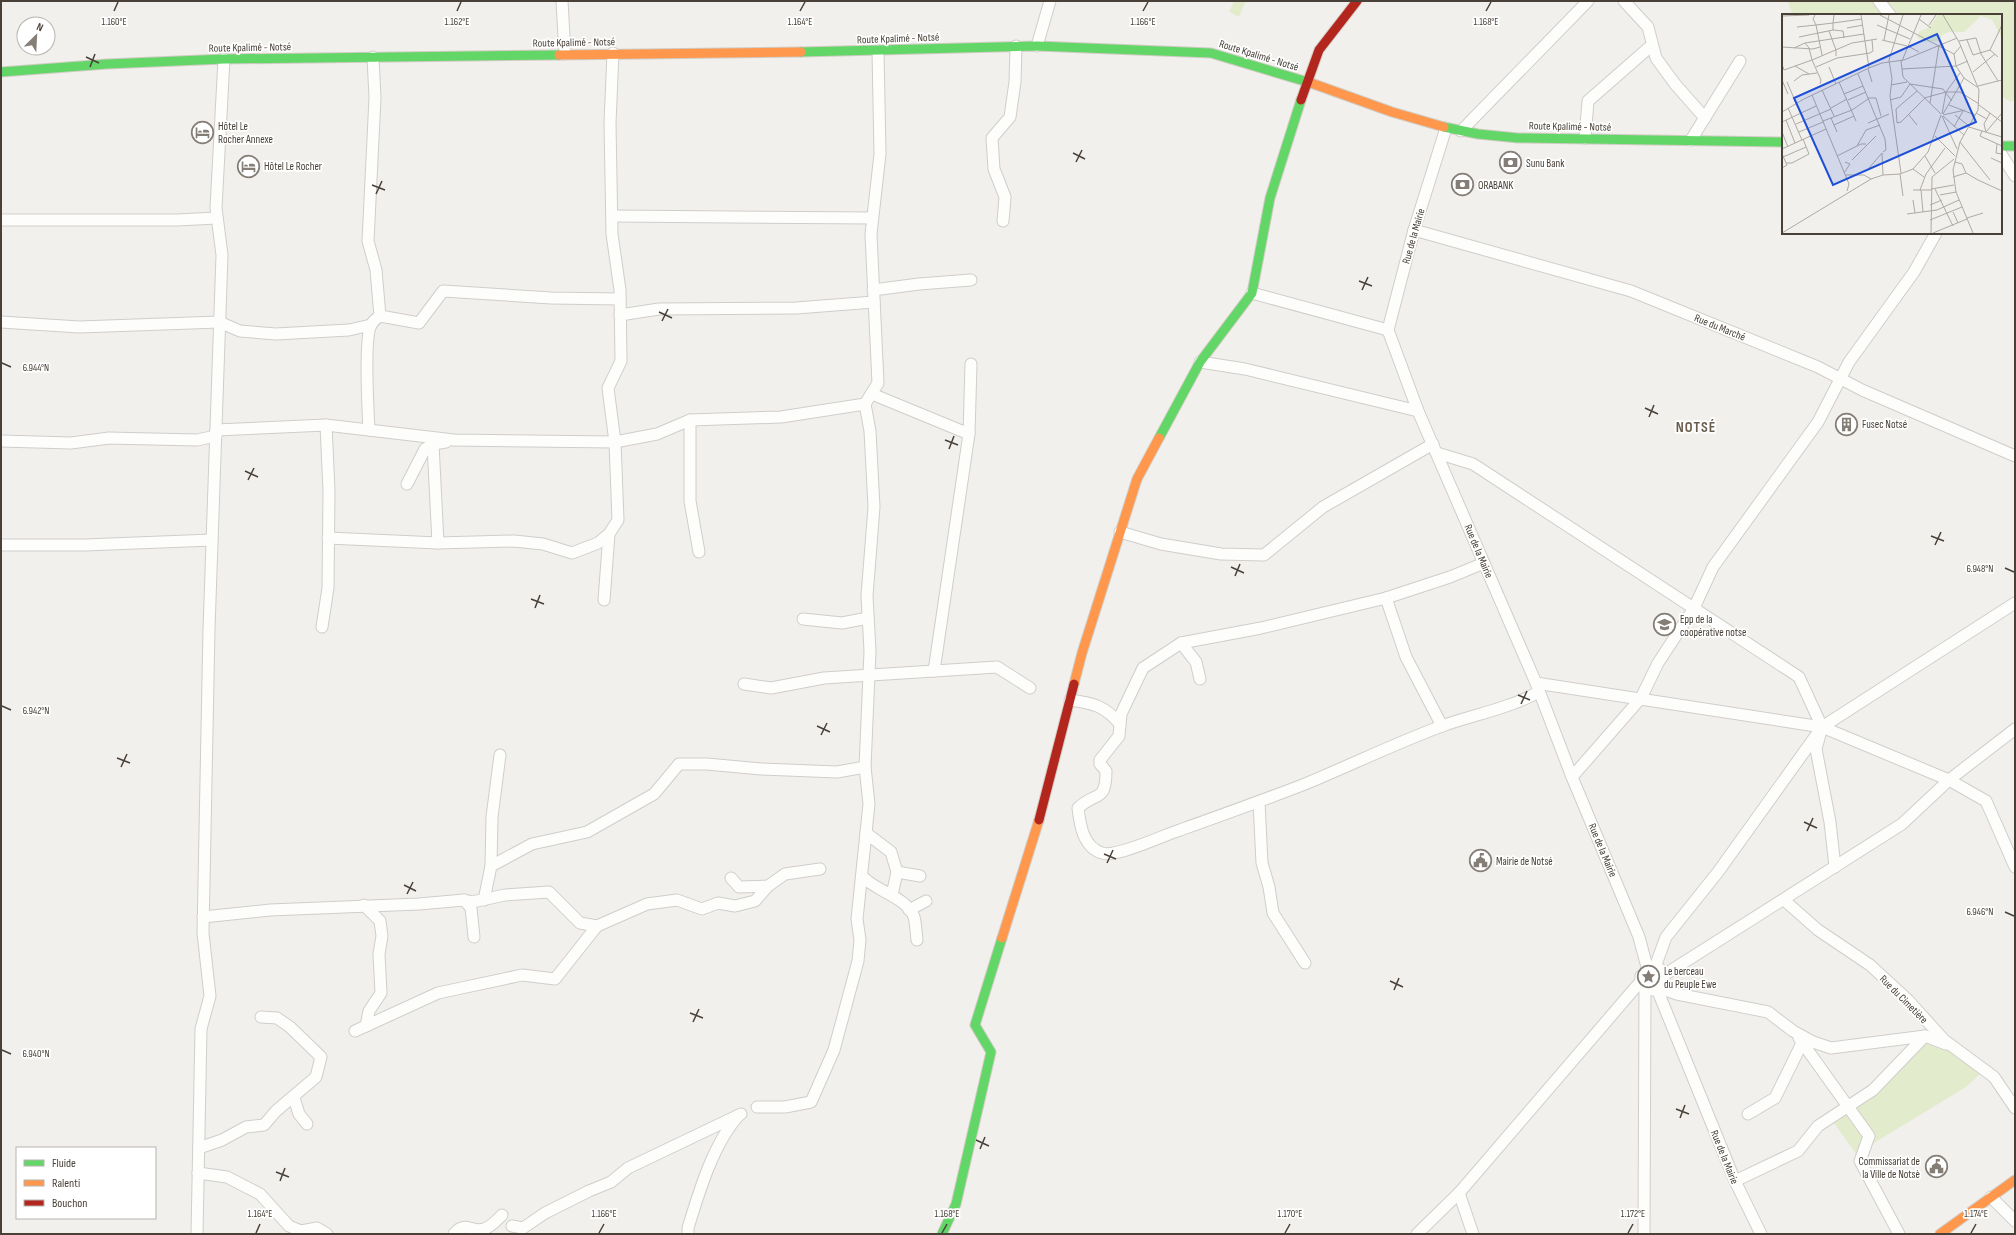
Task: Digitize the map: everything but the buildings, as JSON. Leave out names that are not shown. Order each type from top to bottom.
[{"type":"main road","points":[[942,1234],[956,1204],[991,1052],[975,1025],[1047,794],[1082,654],[1137,479],[1200,362],[1252,293],[1270,198],[1307,82],[1319,50],[1357,1]]},
{"type":"main road","name":"Route Kpalimé - Notsé","points":[[1,72],[107,64],[224,59],[613,53],[878,51],[1037,46],[1211,53],[1307,82],[1392,112],[1461,131],[1518,138],[1782,142]]},
{"type":"main road","points":[[2002,146],[2015,146]]},
{"type":"main road","points":[[1940,1234],[2015,1180]]},
{"type":"street","points":[[562,1],[565,54]]},
{"type":"street","points":[[1037,46],[1050,1]]},
{"type":"street","points":[[1461,131],[1588,1]]},
{"type":"street","points":[[1624,1],[1648,27],[1656,58],[1675,84],[1705,118]]},
{"type":"street","points":[[1879,1],[1889,14]]},
{"type":"street","points":[[1586,138],[1588,101],[1652,45]]},
{"type":"street","points":[[1003,221],[1005,197],[994,169],[992,138],[1010,117],[1015,82],[1016,46]]},
{"type":"street","points":[[757,1107],[785,1107],[811,1102],[834,1050],[858,961],[860,940],[857,919],[869,804],[865,767],[870,651],[867,596],[874,507],[870,431],[865,404],[878,383],[870,234],[880,154],[878,51]]},
{"type":"street","points":[[328,538],[438,543],[514,541],[543,544],[572,553],[598,543],[609,534],[618,520],[615,442],[608,388],[621,361],[620,299],[612,234],[610,123],[613,53]]},
{"type":"street","points":[[1,322],[79,327],[219,322],[240,331],[276,334],[349,330],[371,325],[380,316],[376,270],[368,241],[376,98],[372,57]]},
{"type":"street","points":[[197,1234],[202,1029],[210,996],[203,933],[203,917],[212,540],[222,255],[216,208],[224,59]]},
{"type":"street","points":[[1691,140],[1740,61]]},
{"type":"street","name":"Rue de la Mairie","points":[[1446,128],[1414,230],[1388,330],[1418,411],[1538,688],[1572,778],[1651,967]]},
{"type":"street","points":[[2002,156],[2015,176]]},
{"type":"street","points":[[612,216],[872,218]]},
{"type":"street","points":[[1,220],[177,220],[217,218]]},
{"type":"street","name":"Rue du Marché","points":[[1414,230],[1631,291],[1818,367],[1862,390],[2015,456]]},
{"type":"street","points":[[1572,778],[1641,698],[1658,663],[1694,608],[1713,567],[1818,422],[1849,362],[1914,272],[1935,234]]},
{"type":"street","points":[[873,290],[919,284],[971,280]]},
{"type":"street","points":[[380,316],[419,323],[443,291],[551,298],[620,299]]},
{"type":"street","points":[[1252,293],[1388,330]]},
{"type":"street","points":[[620,315],[659,309],[796,308],[874,302]]},
{"type":"street","points":[[369,430],[367,384],[371,325]]},
{"type":"street","points":[[1200,362],[1245,368],[1418,411]]},
{"type":"street","points":[[934,671],[969,434],[971,364]]},
{"type":"street","points":[[872,394],[969,434]]},
{"type":"street","points":[[1,441],[71,443],[109,438],[197,440],[216,433],[326,425],[454,440],[615,442],[657,434],[690,420],[781,417],[865,404]]},
{"type":"street","points":[[690,420],[690,501],[699,552]]},
{"type":"street","points":[[322,627],[328,588],[329,492],[326,425]]},
{"type":"street","points":[[407,484],[425,449],[433,444],[454,440]]},
{"type":"street","points":[[433,444],[438,543]]},
{"type":"street","points":[[1120,532],[1161,544],[1221,554],[1264,555],[1324,507],[1435,448],[1473,464],[1799,677],[1822,727],[1816,749],[1830,822],[1835,868]]},
{"type":"street","points":[[604,600],[609,534]]},
{"type":"street","points":[[1,545],[85,546],[212,540]]},
{"type":"street","points":[[1484,563],[1450,578],[1386,598],[1261,628],[1181,643],[1143,668],[1121,714],[1119,736],[1100,760],[1100,764],[1106,771],[1104,791],[1100,796],[1084,802],[1078,808],[1080,825],[1088,844],[1101,853],[1108,854],[1132,849],[1147,841],[1259,802],[1442,726],[1509,705],[1538,688],[1641,698],[1822,727],[1949,780],[1986,801],[2015,867]]},
{"type":"street","points":[[1386,598],[1406,657],[1442,726]]},
{"type":"street","points":[[1644,1234],[1643,984],[1641,973],[1651,967],[1666,937],[1718,872],[1822,727],[2015,602]]},
{"type":"street","points":[[803,619],[842,624],[868,618]]},
{"type":"street","points":[[1181,643],[1196,662],[1200,679]]},
{"type":"street","points":[[744,684],[771,688],[824,678],[997,667],[1030,688]]},
{"type":"street","points":[[1070,700],[1090,703],[1107,710],[1120,724]]},
{"type":"street","points":[[1664,975],[1835,868],[1902,824],[1949,780],[2015,729]]},
{"type":"street","points":[[484,900],[491,866],[492,816],[500,755]]},
{"type":"street","points":[[491,866],[532,844],[587,832],[654,794],[679,764],[707,764],[761,769],[837,772],[865,767]]},
{"type":"street","points":[[1259,802],[1262,863],[1269,887],[1273,913],[1305,963]]},
{"type":"street","points":[[866,833],[891,852],[897,872],[892,895]]},
{"type":"street","points":[[355,1031],[438,993],[522,975],[555,979],[597,926],[647,904],[677,900],[702,909],[718,904],[735,906],[755,901],[768,886],[785,874],[820,869]]},
{"type":"street","points":[[897,872],[920,876]]},
{"type":"street","points":[[862,876],[866,881],[892,895],[909,910],[914,917],[917,940]]},
{"type":"street","points":[[730,878],[739,887],[768,886]]},
{"type":"street","points":[[203,917],[270,910],[364,905],[419,904],[464,900],[472,902],[505,895],[549,892],[580,923],[597,926]]},
{"type":"street","points":[[464,900],[471,908],[474,937]]},
{"type":"street","name":"Rue du Cimetière","points":[[1784,900],[1818,930],[1870,965],[1908,1000],[1944,1040],[1994,1077],[2015,1108]]},
{"type":"street","points":[[909,910],[926,901]]},
{"type":"street","points":[[364,905],[380,920],[382,936],[379,954],[381,993],[369,1011],[366,1026]]},
{"type":"street","points":[[1643,984],[1653,990],[1658,988],[1663,983],[1664,975],[1659,968],[1651,967]]},
{"type":"street","points":[[1417,1234],[1459,1193],[1643,984]]},
{"type":"street","points":[[1658,988],[1677,994],[1768,1012],[1793,1031],[1803,1041],[1869,1136],[1860,1161],[1899,1234]]},
{"type":"street","name":"Rue de la Mairie","points":[[1658,988],[1735,1181],[1761,1234]]},
{"type":"street","points":[[199,1148],[222,1140],[246,1127],[264,1125],[276,1112],[294,1098],[316,1077],[321,1057],[290,1027],[277,1018],[260,1017]]},
{"type":"street","points":[[1793,1031],[1813,1042],[1831,1048],[1925,1036],[1952,1046]]},
{"type":"street","points":[[1735,1181],[1798,1151],[1818,1126],[1873,1090],[1925,1036]]},
{"type":"street","points":[[1748,1114],[1775,1098],[1803,1041]]},
{"type":"street","points":[[294,1098],[300,1114],[307,1124]]},
{"type":"street","points":[[454,1234],[458,1229],[466,1227],[483,1230],[493,1224],[500,1211],[511,1230],[523,1228],[545,1213],[589,1191],[612,1182],[628,1168],[741,1114],[731,1124],[703,1178],[688,1228],[688,1234]]},
{"type":"street","points":[[198,1174],[227,1177],[260,1194],[289,1226],[301,1231],[317,1228],[326,1234]]},
{"type":"street","points":[[1459,1193],[1473,1234]]},
{"type":"street","points":[[1991,1198],[2015,1222]]},
{"type":"green space","points":[[1234,1],[1246,1],[1239,17],[1229,12]]},
{"type":"green space","points":[[1788,1],[2015,1],[2015,99],[2011,102],[2002,97],[2002,14],[1792,14]]},
{"type":"green space","points":[[1924,1038],[1951,1049],[1980,1074],[1966,1087],[1856,1154],[1829,1116],[1873,1090]]},
{"type":"traffic: fast","points":[[801,52],[1037,46],[1211,53],[1311,83]]},
{"type":"traffic: fast","points":[[1,72],[107,64],[224,59],[559,55]]},
{"type":"traffic: fast","points":[[1159,438],[1200,362],[1252,293],[1270,198],[1301,100]]},
{"type":"traffic: fast","points":[[1444,127],[1478,134],[1518,138],[1782,142]]},
{"type":"traffic: fast","points":[[2002,146],[2015,146]]},
{"type":"traffic: fast","points":[[942,1234],[956,1204],[991,1052],[975,1025],[1002,938]]},
{"type":"traffic: slow","points":[[559,55],[801,52]]},
{"type":"traffic: slow","points":[[1311,83],[1392,112],[1444,127]]},
{"type":"traffic: slow","points":[[1074,684],[1082,653],[1137,479],[1159,438]]},
{"type":"traffic: slow","points":[[1002,938],[1039,820]]},
{"type":"traffic: slow","points":[[1940,1234],[2015,1180]]},
{"type":"traffic: jam","points":[[1301,100],[1319,50],[1357,1]]},
{"type":"traffic: jam","points":[[1039,820],[1074,684]]},
{"type":"place","name":"Hôtel Le Rocher Annexe","points":[[202,132]]},
{"type":"place","name":"Sunu Bank","points":[[1511,163]]},
{"type":"place","name":"Hôtel Le Rocher","points":[[248,166]]},
{"type":"place","name":"ORABANK","points":[[1462,185]]},
{"type":"place","name":"Fusec Notsé","points":[[1846,424]]},
{"type":"place","name":"Epp de la coopérative notse","points":[[1665,625]]},
{"type":"place","name":"Mairie de Notsé","points":[[1480,861]]},
{"type":"place","name":"Le berceau du Peuple Ewe","points":[[1649,977]]},
{"type":"place","name":"Commissariat de la Ville de Notsè","points":[[1936,1167]]},
{"type":"district","name":"NOTSÉ","points":[[1696,427]]}]
